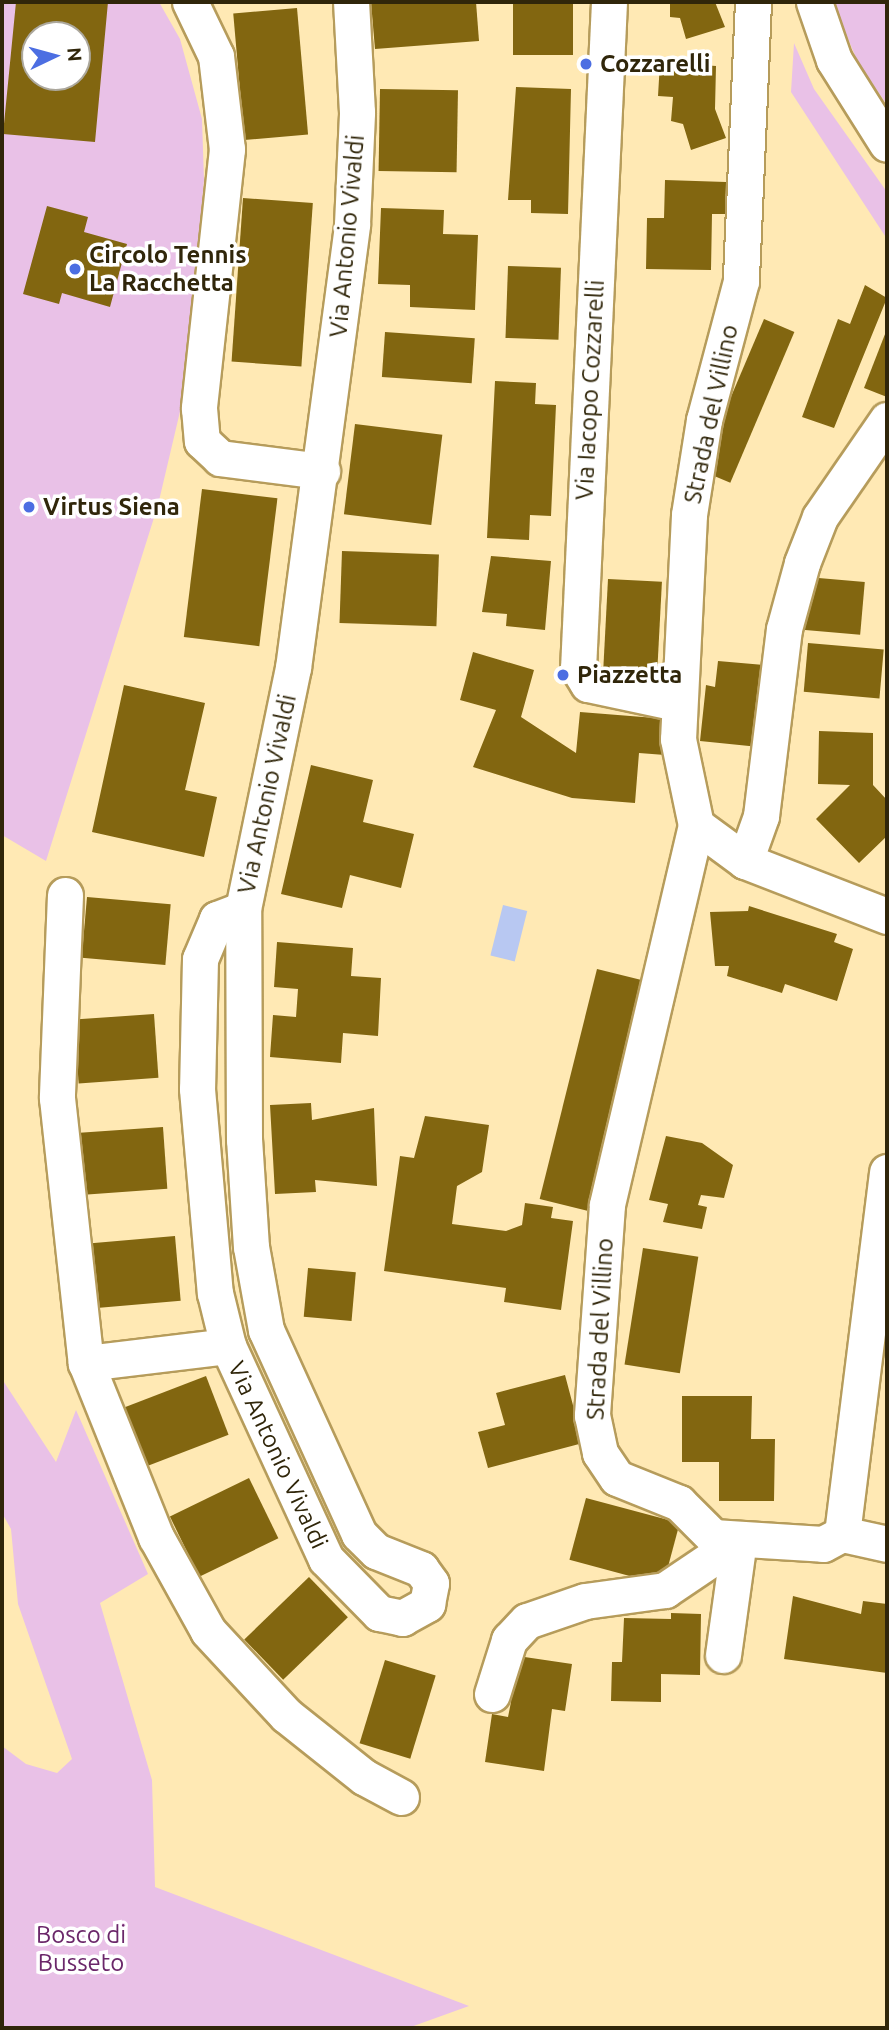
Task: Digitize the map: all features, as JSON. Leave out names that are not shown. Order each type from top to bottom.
[{"type":"street","points":[[190,2],[216,56],[227,149],[200,408],[202,441],[220,458],[322,471]]},
{"type":"street","name":"Via Antonio Vivaldi","points":[[243,909],[217,919],[203,942],[197,1027],[208,1248],[228,1346],[326,1559],[386,1616],[422,1610],[430,1597],[429,1578],[376,1551],[359,1534],[266,1330],[251,1247],[244,1140],[243,909],[293,668],[322,471],[354,192],[351,2]]},
{"type":"street","name":"Via Iacopo Cozzarelli","points":[[609,2],[578,668],[588,684],[677,703]]},
{"type":"street","name":"Strada del Villino","points":[[752,2],[741,281],[692,482],[677,703],[681,762],[696,825],[619,1136],[607,1205],[592,1416],[600,1452],[617,1478],[679,1503],[706,1533],[739,1540],[832,1539],[887,1544]]},
{"type":"street","points":[[814,2],[834,60],[887,144]]},
{"type":"street","points":[[745,862],[761,816],[784,629],[802,563],[820,517],[887,420]]},
{"type":"street","points":[[696,825],[745,862],[887,916]]},
{"type":"street","points":[[65,895],[57,1098],[86,1363],[156,1537],[208,1631],[286,1716],[365,1777],[401,1797]]},
{"type":"street","points":[[832,1539],[887,1172]]},
{"type":"street","points":[[86,1363],[228,1346]]},
{"type":"street","points":[[723,1655],[739,1540]]},
{"type":"street","points":[[492,1694],[509,1640],[527,1621],[585,1601],[665,1590],[739,1540]]},
{"type":"green space","points":[[2,2],[159,2],[180,39],[202,119],[204,180],[186,386],[158,505],[46,861],[2,835]]},
{"type":"green space","points":[[833,2],[887,2],[887,105],[858,63]]},
{"type":"green space","points":[[794,43],[814,89],[887,192],[887,239],[791,92]]},
{"type":"green space","name":"Bosco di Busseto","points":[[2,1379],[56,1462],[76,1410],[148,1574],[100,1603],[152,1780],[155,1887],[469,2006],[408,2028],[2,2028],[2,1746],[26,1764],[57,1773],[72,1759],[18,1604],[11,1529],[2,1513]]},
{"type":"water","points":[[503,905],[527,911],[515,962],[490,955]]},
{"type":"building","points":[[16,2],[108,2],[95,142],[3,134]]},
{"type":"building","points":[[371,2],[476,2],[479,41],[375,49]]},
{"type":"building","points":[[513,2],[573,2],[573,55],[513,55]]},
{"type":"building","points":[[670,2],[715,2],[725,27],[686,39],[680,18],[670,17]]},
{"type":"building","points":[[297,8],[308,135],[244,140],[233,14]]},
{"type":"building","points":[[660,62],[716,66],[715,109],[726,138],[691,150],[683,124],[671,121],[673,97],[658,96]]},
{"type":"building","points":[[516,87],[571,89],[568,214],[531,213],[531,200],[508,200]]},
{"type":"building","points":[[380,89],[458,90],[457,172],[379,171]]},
{"type":"building","points":[[665,180],[726,182],[725,214],[712,214],[711,270],[646,269],[647,218],[664,218]]},
{"type":"building","points":[[243,198],[313,203],[301,366],[232,362]]},
{"type":"building","name":"Circolo Tennis La Racchetta","points":[[47,206],[88,217],[84,232],[127,244],[110,307],[62,293],[59,304],[23,294]]},
{"type":"building","points":[[381,208],[444,210],[443,234],[478,235],[475,310],[410,307],[410,285],[378,284]]},
{"type":"building","points":[[508,266],[561,268],[558,340],[505,338]]},
{"type":"building","points":[[865,285],[887,298],[834,428],[802,417],[838,319],[850,324]]},
{"type":"building","points":[[764,319],[794,332],[730,483],[700,470]]},
{"type":"building","points":[[887,329],[887,397],[864,388]]},
{"type":"building","points":[[385,332],[475,338],[472,383],[382,377]]},
{"type":"building","points":[[495,381],[536,383],[535,404],[556,405],[551,516],[530,515],[529,540],[487,538]]},
{"type":"building","points":[[355,424],[442,435],[431,525],[344,514]]},
{"type":"building","points":[[202,489],[277,498],[259,646],[184,637]]},
{"type":"building","points":[[342,551],[439,554],[436,626],[339,623]]},
{"type":"building","points":[[491,556],[551,561],[545,630],[506,626],[507,614],[482,612]]},
{"type":"building","points":[[807,577],[865,582],[860,635],[802,630]]},
{"type":"building","points":[[608,579],[662,582],[657,681],[603,678]]},
{"type":"building","points":[[808,643],[884,650],[879,698],[804,692]]},
{"type":"building","points":[[473,652],[534,670],[521,717],[576,753],[580,712],[668,719],[665,755],[639,753],[635,803],[572,798],[473,767],[496,710],[460,700]]},
{"type":"building","points":[[718,661],[775,666],[759,747],[700,741],[706,685],[715,687]]},
{"type":"building","points":[[124,685],[205,703],[185,790],[217,797],[204,857],[92,832]]},
{"type":"building","points":[[819,731],[873,733],[873,785],[887,800],[887,836],[859,863],[816,819],[850,785],[818,784]]},
{"type":"building","points":[[311,765],[373,780],[363,822],[414,834],[401,888],[350,875],[342,908],[281,894]]},
{"type":"building","points":[[87,897],[171,904],[165,965],[82,958]]},
{"type":"building","points":[[749,906],[837,934],[834,942],[853,949],[837,1001],[785,984],[782,993],[727,976],[729,966],[715,966],[710,912],[748,911]]},
{"type":"building","points":[[277,942],[353,948],[351,976],[381,978],[378,1036],[343,1033],[341,1063],[270,1057],[273,1015],[296,1017],[298,989],[274,987]]},
{"type":"building","points":[[597,969],[645,981],[587,1211],[540,1199]]},
{"type":"building","points":[[154,1014],[158,1078],[79,1083],[74,1020]]},
{"type":"building","points":[[311,1103],[312,1120],[374,1108],[377,1186],[315,1180],[316,1192],[275,1194],[270,1105]]},
{"type":"building","points":[[425,1116],[489,1125],[482,1172],[457,1186],[452,1224],[506,1231],[522,1225],[525,1203],[553,1207],[551,1218],[573,1221],[561,1310],[504,1302],[506,1288],[384,1271],[400,1156],[414,1158]]},
{"type":"building","points":[[163,1127],[167,1189],[81,1195],[76,1133]]},
{"type":"building","points":[[666,1136],[702,1143],[733,1165],[724,1198],[701,1195],[698,1205],[707,1207],[702,1229],[663,1222],[668,1204],[649,1200]]},
{"type":"building","points":[[175,1236],[181,1301],[94,1308],[88,1244]]},
{"type":"building","points":[[643,1248],[698,1257],[680,1373],[625,1365]]},
{"type":"building","points":[[308,1268],[356,1272],[352,1321],[304,1317]]},
{"type":"building","points":[[565,1375],[583,1443],[488,1468],[478,1432],[505,1425],[496,1393]]},
{"type":"building","points":[[206,1376],[229,1435],[147,1466],[125,1407]]},
{"type":"building","points":[[682,1396],[752,1396],[751,1439],[775,1439],[774,1501],[719,1501],[719,1462],[682,1462]]},
{"type":"building","points":[[249,1478],[278,1538],[199,1577],[170,1517]]},
{"type":"building","points":[[586,1498],[680,1523],[663,1585],[569,1560]]},
{"type":"building","points":[[309,1577],[348,1617],[283,1680],[244,1640]]},
{"type":"building","points":[[793,1596],[861,1614],[863,1601],[887,1604],[887,1673],[784,1659]]},
{"type":"building","points":[[671,1613],[701,1614],[700,1675],[661,1674],[661,1702],[611,1701],[612,1662],[622,1662],[624,1618],[671,1619]]},
{"type":"building","points":[[511,1655],[572,1664],[565,1711],[552,1709],[544,1771],[485,1762],[492,1714],[508,1717],[511,1702],[504,1701]]},
{"type":"building","points":[[385,1660],[436,1675],[410,1759],[360,1743]]},
{"type":"place","name":"Cozzarelli","points":[[586,64]]},
{"type":"place","name":"Circolo Tennis La Racchetta","points":[[75,269]]},
{"type":"place","name":"Virtus Siena","points":[[29,507]]},
{"type":"place","name":"Piazzetta","points":[[563,675]]}]
